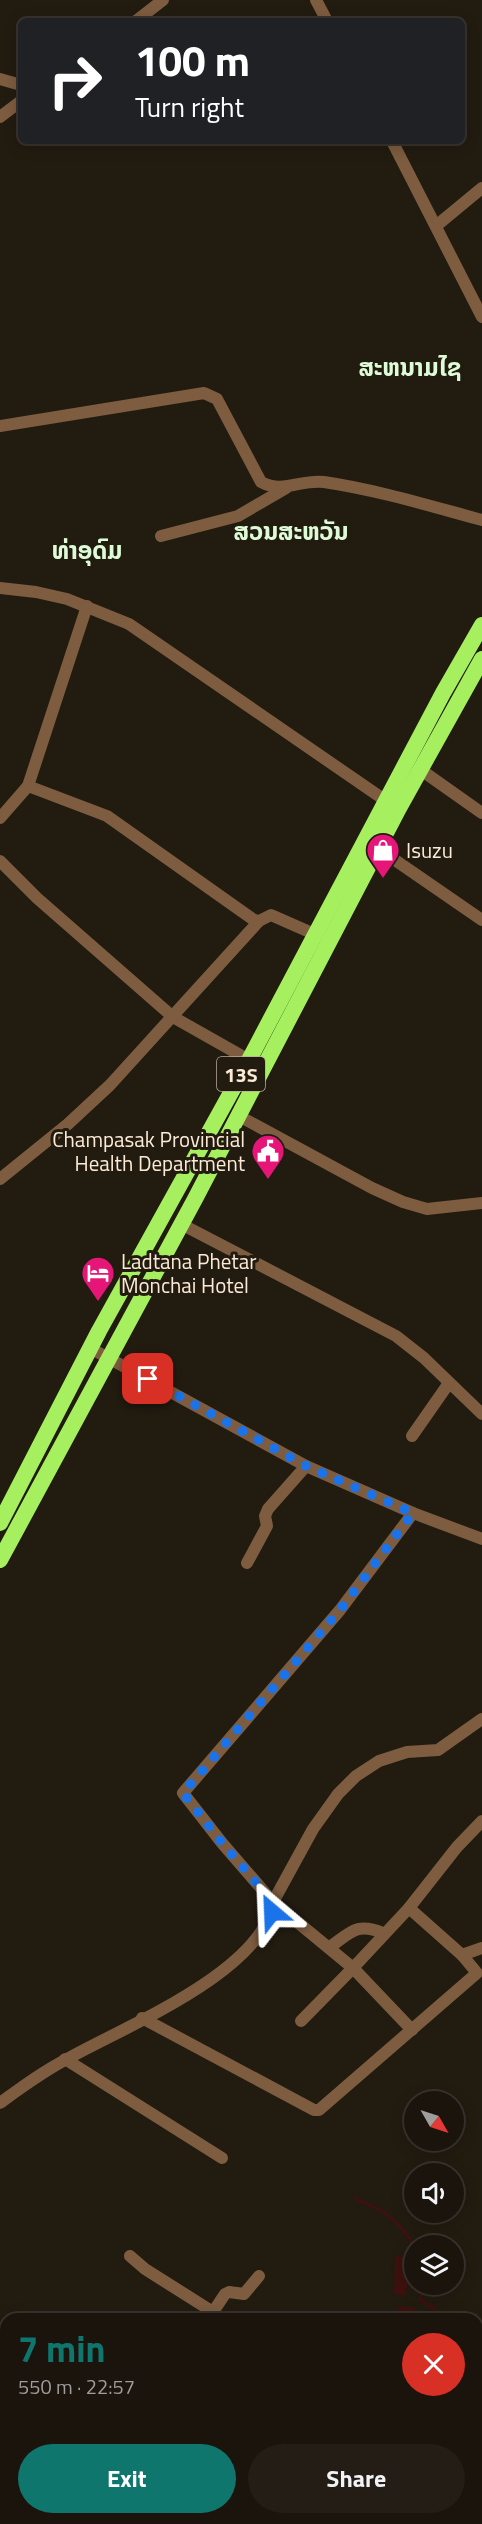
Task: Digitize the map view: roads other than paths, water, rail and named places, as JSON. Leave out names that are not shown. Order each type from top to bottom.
[{"type":"highway","name":"13S","points":[[0,1560],[239,1116],[379,849],[393,805],[443,693],[482,625]]},
{"type":"highway","name":"13S","points":[[0,1523],[90,1348],[249,1060],[314,934],[393,805],[421,770],[482,659]]},
{"type":"street","points":[[140,18],[163,0]]},
{"type":"street","points":[[316,0],[325,18]]},
{"type":"street","points":[[0,79],[18,84]]},
{"type":"street","points":[[0,117],[18,103]]},
{"type":"street","points":[[394,144],[482,317]]},
{"type":"street","points":[[436,226],[482,188]]},
{"type":"street","points":[[0,426],[204,393],[217,399],[261,482],[270,487],[286,488]]},
{"type":"street","points":[[161,536],[238,516],[286,488],[315,481],[354,486],[482,520]]},
{"type":"street","points":[[0,588],[36,592],[87,606],[136,628],[393,805]]},
{"type":"street","points":[[0,818],[28,786],[87,606]]},
{"type":"street","points":[[421,770],[482,813]]},
{"type":"street","points":[[28,786],[107,816],[254,920],[259,921]]},
{"type":"street","points":[[379,849],[482,920]]},
{"type":"street","points":[[0,861],[37,898],[173,1017],[249,1060]]},
{"type":"street","points":[[0,1179],[68,1124],[110,1085],[259,921],[271,915],[330,942]]},
{"type":"street","points":[[239,1116],[372,1188],[403,1202],[427,1209],[482,1203]]},
{"type":"street","points":[[181,1224],[396,1336],[424,1358],[482,1414]]},
{"type":"street","points":[[90,1348],[306,1466],[413,1513],[482,1539]]},
{"type":"street","points":[[412,1436],[449,1383]]},
{"type":"street","points":[[247,1563],[267,1526],[266,1513],[306,1466]]},
{"type":"street","points":[[412,2030],[353,1968],[273,1902],[183,1793],[340,1610],[413,1513]]},
{"type":"street","points":[[3,2096],[65,2059],[193,1992],[222,1973],[265,1928],[272,1912],[273,1902],[313,1829],[338,1794],[356,1776],[379,1761],[407,1752],[438,1750],[482,1719]]},
{"type":"street","points":[[301,2021],[409,1908],[457,1847],[482,1821]]},
{"type":"street","points":[[142,2018],[314,2110],[319,2110],[477,1972],[462,1955],[409,1908]]},
{"type":"street","points":[[330,1947],[353,1929],[367,1926],[383,1933]]},
{"type":"street","points":[[462,1955],[482,1948]]},
{"type":"street","points":[[65,2059],[222,2158]]},
{"type":"street","points":[[130,2256],[207,2313]]},
{"type":"street","points":[[213,2313],[225,2294],[229,2292],[244,2294],[259,2276]]},
{"type":"waterway","points":[[355,2199],[382,2211],[407,2235]]},
{"type":"waterway","points":[[421,2295],[421,2301],[438,2313]]},
{"type":"place","name":"Isuzu","points":[[383,879]]},
{"type":"place","name":"Champasak Provincial Health Department","points":[[268,1180]]},
{"type":"place","name":"Ladtana Phetar Monchai Hotel","points":[[98,1302]]},
{"type":"district","name":"ສະຫນາມໄຊ","points":[[410,367]]},
{"type":"district","name":"ສວນສະຫວັນ","points":[[291,531]]},
{"type":"district","name":"ທ່າອຸດົມ","points":[[87,550]]}]
